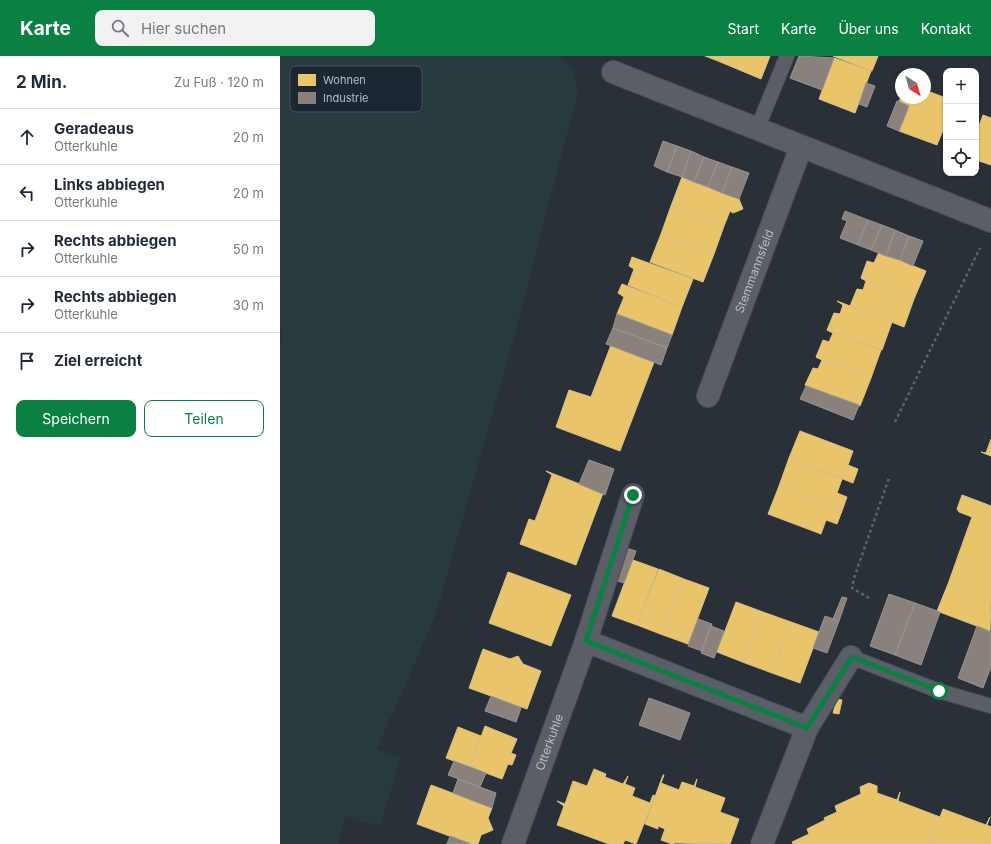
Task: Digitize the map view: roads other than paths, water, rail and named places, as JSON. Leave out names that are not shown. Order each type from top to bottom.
[{"type":"street","points":[[613,72],[991,221]]},
{"type":"street","name":"Stemmannsfeld","points":[[708,396],[801,146]]},
{"type":"street","name":"Otterkuhle","points":[[514,844],[586,641],[633,495]]},
{"type":"street","points":[[586,641],[807,728]]},
{"type":"street","points":[[762,844],[807,728],[852,657]]},
{"type":"lane","points":[[757,129],[787,56]]},
{"type":"lane","points":[[852,657],[939,691],[991,706]]}]
